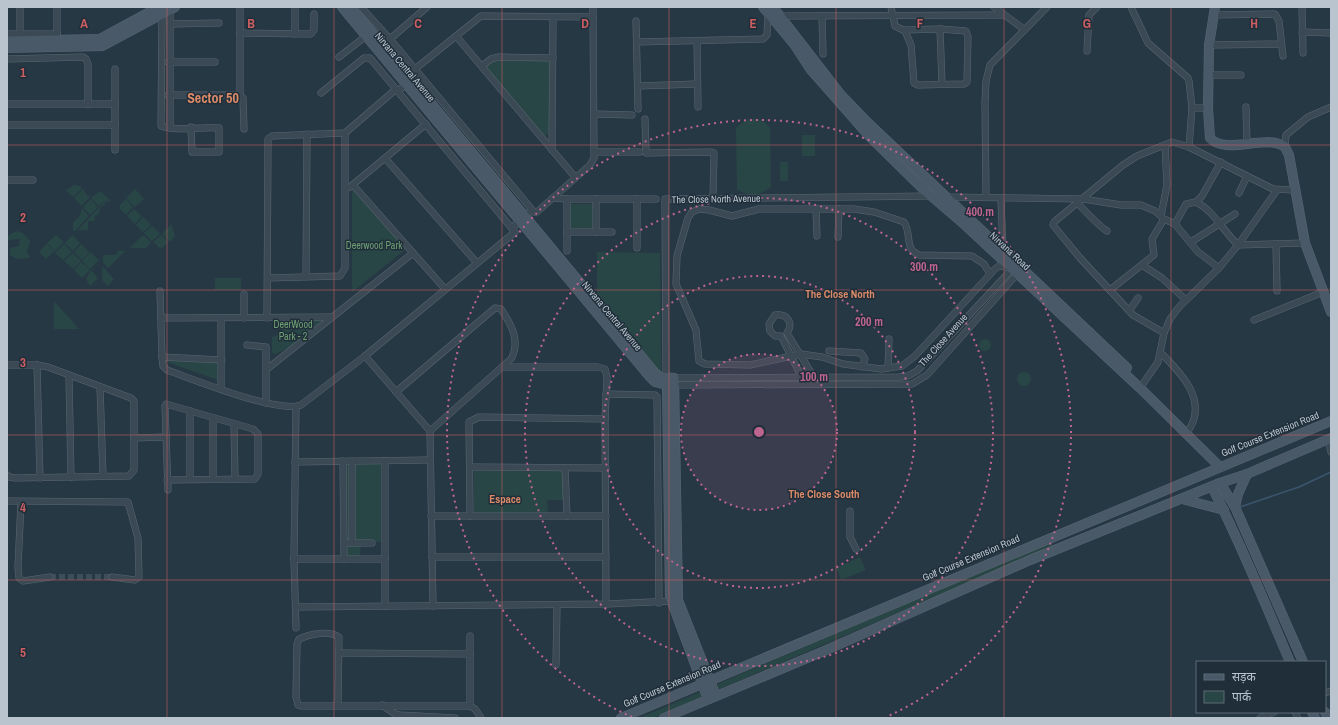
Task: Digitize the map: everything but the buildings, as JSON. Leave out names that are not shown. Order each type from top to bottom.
[{"type":"main road","name":"Nirvana Central Avenue","points":[[342,7],[366,36],[408,78]]},
{"type":"main road","name":"Nirvana Central Avenue","points":[[351,7],[383,44],[408,78],[524,221],[655,373],[660,377],[671,381]]},
{"type":"main road","name":"Nirvana Road","points":[[768,8],[782,16],[813,60],[868,123],[1003,251],[1016,268]]},
{"type":"main road","name":"Nirvana Road","points":[[768,8],[811,70],[870,137],[933,196],[1016,268],[1190,428],[1223,466]]},
{"type":"main road","points":[[7,41],[57,41],[88,48],[106,45],[167,9]]},
{"type":"main road","points":[[1214,11],[1209,45],[1209,136],[1212,141],[1224,144],[1273,143],[1285,147],[1289,154],[1294,190],[1305,243],[1331,312]]},
{"type":"main road","points":[[7,48],[57,41]]},
{"type":"main road","points":[[671,381],[676,604],[712,698]]},
{"type":"main road","name":"Nirvana Road","points":[[1142,385],[1223,466]]},
{"type":"main road","name":"Golf Course Extension Road","points":[[621,718],[1057,534],[1331,421]]},
{"type":"main road","points":[[664,718],[1064,547],[1330,439]]},
{"type":"main road","points":[[1235,507],[1238,494],[1246,474]]},
{"type":"main road","points":[[1216,485],[1235,507],[1303,661]]},
{"type":"main road","points":[[1216,485],[1224,510],[1259,585],[1290,661]]},
{"type":"main road","points":[[1157,494],[1161,508]]},
{"type":"main road","points":[[1182,499],[1224,510]]},
{"type":"main road","points":[[1057,534],[1064,547]]},
{"type":"street","points":[[20,7],[20,34]]},
{"type":"street","points":[[7,34],[20,34],[57,41],[57,7]]},
{"type":"street","points":[[240,7],[240,95],[243,98],[244,129]]},
{"type":"street","points":[[361,7],[390,39],[408,78],[534,212]]},
{"type":"street","points":[[513,230],[518,230],[531,211],[537,212],[590,165],[595,152],[593,7]]},
{"type":"street","points":[[891,7],[896,28],[903,30],[940,29],[966,31],[968,37],[967,82],[918,85],[914,83],[910,40],[907,33],[903,30]]},
{"type":"street","points":[[935,7],[935,14]]},
{"type":"street","points":[[951,7],[951,14]]},
{"type":"street","points":[[994,7],[1025,30]]},
{"type":"street","points":[[986,197],[985,102],[987,72],[993,60],[1047,7]]},
{"type":"street","points":[[1087,51],[1089,15],[1097,7]]},
{"type":"street","points":[[1131,7],[1148,43],[1188,78],[1191,86],[1192,108],[1189,147]]},
{"type":"street","points":[[1302,7],[1303,53]]},
{"type":"street","points":[[383,44],[386,38],[390,39],[424,8]]},
{"type":"street","points":[[637,42],[763,39],[768,32],[768,8]]},
{"type":"street","points":[[167,9],[170,24],[170,128]]},
{"type":"street","points":[[167,9],[162,62],[162,126],[170,128],[191,127],[219,128],[219,152],[192,152],[191,127]]},
{"type":"street","points":[[295,9],[295,34]]},
{"type":"street","points":[[1214,11],[1275,14],[1280,21],[1282,56]]},
{"type":"street","points":[[240,33],[295,34],[313,32],[314,14]]},
{"type":"street","points":[[782,16],[935,14],[1004,15]]},
{"type":"street","points":[[268,318],[268,139],[272,136],[345,133],[395,90],[399,90],[408,78],[481,16],[593,18]]},
{"type":"street","points":[[822,16],[824,54]]},
{"type":"street","points":[[552,150],[554,18]]},
{"type":"street","points":[[636,21],[638,109]]},
{"type":"street","points":[[170,24],[219,23]]},
{"type":"street","points":[[940,29],[942,84]]},
{"type":"street","points":[[1302,32],[1331,33]]},
{"type":"street","points":[[339,57],[366,36]]},
{"type":"street","points":[[456,36],[575,177]]},
{"type":"street","points":[[697,41],[698,107]]},
{"type":"street","points":[[1209,45],[1282,44]]},
{"type":"street","points":[[7,60],[83,57],[86,59],[88,64],[88,104]]},
{"type":"street","points":[[160,291],[162,357],[163,366],[167,370],[266,403],[296,407],[301,405],[365,356],[515,232],[426,124],[395,90],[370,58],[366,57],[321,93]]},
{"type":"street","points":[[482,66],[491,59],[499,57],[553,58]]},
{"type":"street","points":[[162,62],[215,62]]},
{"type":"street","points":[[115,69],[115,150]]},
{"type":"street","points":[[1208,75],[1241,75]]},
{"type":"street","points":[[638,86],[697,84]]},
{"type":"street","points":[[162,95],[240,95]]},
{"type":"street","points":[[7,104],[115,104]]},
{"type":"street","points":[[1246,107],[1247,144]]},
{"type":"street","points":[[1285,147],[1286,135],[1299,123],[1331,107]]},
{"type":"street","points":[[1192,108],[1208,108]]},
{"type":"street","points":[[595,114],[632,115]]},
{"type":"street","points":[[645,119],[646,153],[714,153],[713,199]]},
{"type":"street","points":[[7,125],[115,124]]},
{"type":"street","points":[[346,191],[426,124]]},
{"type":"street","points":[[268,278],[340,276],[344,273],[346,268],[345,133]]},
{"type":"street","points":[[306,276],[307,134]]},
{"type":"street","points":[[1164,332],[1138,319],[1129,311],[1080,258],[1053,226],[1054,222],[1128,161],[1172,142],[1189,147],[1277,190],[1294,190]]},
{"type":"street","points":[[1110,290],[1154,255],[1152,239],[1163,218],[1166,189],[1165,145]]},
{"type":"street","points":[[595,152],[640,152]]},
{"type":"street","points":[[385,158],[477,263]]},
{"type":"street","points":[[1219,268],[1198,252],[1175,224],[1186,204],[1196,202],[1202,196],[1221,162]]},
{"type":"street","points":[[1239,193],[1247,176]]},
{"type":"street","points":[[7,180],[33,180]]},
{"type":"street","points":[[354,185],[445,289]]},
{"type":"street","points":[[1142,385],[1158,362],[1164,332],[1170,319],[1186,300],[1219,268],[1238,245],[1277,190]]},
{"type":"street","name":"The Close North Avenue","points":[[671,381],[665,199],[933,196],[1080,201],[1141,205],[1155,211],[1163,218],[1175,224]]},
{"type":"street","points":[[554,198],[656,199]]},
{"type":"street","points":[[1001,198],[1003,251]]},
{"type":"street","points":[[567,199],[567,251]]},
{"type":"street","points":[[596,199],[596,232]]},
{"type":"street","points":[[637,199],[637,248]]},
{"type":"street","points":[[1080,201],[1099,226],[1107,231]]},
{"type":"street","points":[[1196,202],[1206,209],[1238,245],[1305,243]]},
{"type":"street","points":[[990,274],[984,264],[972,256],[919,255],[913,252],[909,245],[907,226],[900,220],[874,212],[839,209],[759,209],[732,216],[699,209],[692,212],[688,218],[677,256],[676,284],[696,330],[699,361],[705,364],[750,365],[801,354],[822,357],[834,362],[862,367],[888,368],[902,366],[915,356],[999,266],[1016,268]]},
{"type":"street","points":[[816,209],[817,236]]},
{"type":"street","points":[[838,237],[839,209]]},
{"type":"street","points":[[1191,242],[1235,214]]},
{"type":"street","points":[[567,232],[612,232]]},
{"type":"street","points":[[1276,245],[1277,291]]},
{"type":"street","points":[[267,370],[413,253]]},
{"type":"street","points":[[1142,266],[1162,278],[1186,300]]},
{"type":"street","name":"The Close Avenue","points":[[908,376],[918,371],[1016,268]]},
{"type":"street","name":"The Close Avenue","points":[[912,384],[927,375],[1016,268]]},
{"type":"street","points":[[1254,320],[1323,292]]},
{"type":"street","points":[[244,294],[244,318]]},
{"type":"street","points":[[1129,311],[1138,298]]},
{"type":"street","points":[[396,392],[495,308],[501,308],[513,327],[515,352],[511,359],[430,431]]},
{"type":"street","points":[[805,385],[792,362],[792,355],[780,336],[772,334],[768,327],[770,320],[776,315],[783,315],[789,320],[791,327],[787,334],[801,354],[818,385]]},
{"type":"street","points":[[161,318],[332,317]]},
{"type":"street","points":[[221,318],[222,389]]},
{"type":"street","points":[[888,368],[889,339]]},
{"type":"street","points":[[247,345],[266,347],[266,403]]},
{"type":"street","points":[[829,351],[861,353],[864,359],[862,367]]},
{"type":"street","points":[[1161,353],[1189,384],[1195,409],[1195,420],[1190,428]]},
{"type":"street","points":[[365,356],[430,431],[433,606]]},
{"type":"street","points":[[162,357],[222,360]]},
{"type":"street","points":[[7,365],[37,365],[48,367],[131,398],[134,402],[133,474],[129,476],[40,478],[15,478],[7,475]]},
{"type":"street","points":[[37,365],[40,478]]},
{"type":"street","points":[[502,367],[602,367],[605,369],[607,378],[606,604]]},
{"type":"street","points":[[69,376],[71,477]]},
{"type":"street","points":[[908,376],[912,384],[805,385],[671,381],[883,378],[908,376]]},
{"type":"street","points":[[857,385],[858,378]]},
{"type":"street","points":[[883,378],[883,385]]},
{"type":"street","points":[[100,387],[103,476]]},
{"type":"street","points":[[606,394],[654,395],[657,397],[660,603]]},
{"type":"street","points":[[167,480],[255,479],[257,477],[258,434],[253,429],[169,404],[165,406],[167,480],[168,490]]},
{"type":"street","points":[[296,407],[294,559],[296,628]]},
{"type":"street","points":[[190,411],[190,480]]},
{"type":"street","points":[[470,516],[469,422],[472,419],[479,417],[606,419]]},
{"type":"street","points":[[213,418],[213,479]]},
{"type":"street","points":[[234,424],[235,479]]},
{"type":"street","points":[[134,438],[166,437]]},
{"type":"street","points":[[1330,439],[1331,452]]},
{"type":"street","points":[[295,462],[430,460]]},
{"type":"street","points":[[344,461],[344,559]]},
{"type":"street","points":[[352,461],[352,543]]},
{"type":"street","points":[[385,461],[385,606]]},
{"type":"street","points":[[470,467],[606,468]]},
{"type":"street","points":[[565,468],[567,516]]},
{"type":"street","points":[[7,501],[128,502],[138,538],[138,577],[135,580],[112,577]]},
{"type":"street","points":[[21,502],[18,567],[19,578],[22,581],[50,577]]},
{"type":"street","points":[[850,511],[850,537],[856,549]]},
{"type":"street","points":[[431,516],[606,516]]},
{"type":"street","points":[[344,543],[372,543]]},
{"type":"street","points":[[432,557],[606,557]]},
{"type":"street","points":[[294,559],[385,559]]},
{"type":"street","points":[[296,607],[676,604]]},
{"type":"street","points":[[556,665],[557,605]]},
{"type":"street","points":[[338,706],[339,637],[336,634],[310,635],[298,641],[296,692],[298,705],[338,706],[470,706],[475,709],[480,718]]},
{"type":"street","points":[[470,636],[470,706]]},
{"type":"street","points":[[339,653],[470,654]]},
{"type":"street","points":[[382,705],[394,714],[456,718]]},
{"type":"street","points":[[1260,718],[1272,713]]},
{"type":"green space","points":[[492,61],[550,61],[550,133],[543,137],[485,67]]},
{"type":"green space","points":[[745,120],[762,120],[770,127],[771,187],[763,192],[749,194],[741,192],[737,189],[736,128]]},
{"type":"green space","points":[[802,135],[815,135],[815,156],[802,156]]},
{"type":"green space","points":[[780,162],[788,162],[788,181],[780,181]]},
{"type":"green space","points":[[74,185],[82,188],[73,197],[66,190]]},
{"type":"green space","points":[[83,189],[90,197],[81,206],[74,198]]},
{"type":"green space","points":[[135,189],[144,199],[135,207],[126,198]]},
{"type":"green space","name":"Deerwood Park","points":[[355,190],[406,249],[352,292],[352,191]]},
{"type":"green space","points":[[100,191],[111,201],[105,202],[104,206],[101,206],[98,215],[95,215],[94,221],[88,221],[88,230],[78,230],[107,199],[99,206],[91,198]]},
{"type":"green space","points":[[91,199],[98,207],[90,215],[83,207]]},
{"type":"green space","points":[[126,199],[133,207],[126,215],[120,209],[120,205]]},
{"type":"green space","points":[[569,204],[593,204],[593,229],[569,228]]},
{"type":"green space","points":[[82,208],[89,216],[75,231],[73,231],[73,222],[80,216]]},
{"type":"green space","points":[[134,209],[142,216],[135,224],[127,216]]},
{"type":"green space","points":[[143,217],[151,225],[143,232],[136,225]]},
{"type":"green space","points":[[171,224],[175,236],[170,242],[162,234]]},
{"type":"green space","points":[[152,226],[160,234],[152,241],[144,233]]},
{"type":"green space","points":[[16,231],[23,233],[30,241],[27,252],[30,258],[17,259],[10,255],[10,248],[19,246],[20,239],[7,240],[7,236]]},
{"type":"green space","points":[[56,235],[64,242],[55,251],[47,243]]},
{"type":"green space","points":[[72,235],[80,243],[73,251],[65,243]]},
{"type":"green space","points":[[143,235],[151,242],[146,248],[130,248]]},
{"type":"green space","points":[[161,235],[168,242],[161,249],[153,242]]},
{"type":"green space","points":[[47,244],[54,251],[46,259],[39,252]]},
{"type":"green space","points":[[64,244],[72,252],[63,260],[55,253]]},
{"type":"green space","points":[[81,244],[89,252],[82,260],[74,252]]},
{"type":"green space","points":[[117,251],[125,251],[108,268],[103,262],[103,255],[117,255]]},
{"type":"green space","points":[[90,252],[99,260],[90,269],[82,261]]},
{"type":"green space","points":[[597,252],[660,253],[661,374],[597,296]]},
{"type":"green space","points":[[73,253],[81,261],[73,269],[64,261]]},
{"type":"green space","points":[[81,262],[90,270],[82,278],[74,270]]},
{"type":"green space","points":[[102,266],[114,279],[108,286],[102,280]]},
{"type":"green space","points":[[91,270],[98,278],[90,286],[86,279]]},
{"type":"green space","points":[[215,278],[241,278],[241,290],[215,290]]},
{"type":"green space","points":[[54,301],[79,329],[54,329]]},
{"type":"green space","name":"DeerWood Park - 2","points":[[319,318],[322,320],[294,344],[275,354],[272,353],[272,337],[281,334],[281,319]]},
{"type":"green space","points":[[983,339],[987,339],[991,345],[987,351],[983,351],[979,347],[979,343]]},
{"type":"green space","points":[[166,358],[217,361],[218,380],[164,361]]},
{"type":"green space","points":[[1024,372],[1029,374],[1031,379],[1029,384],[1024,386],[1019,384],[1017,379],[1019,374]]},
{"type":"green space","points":[[381,464],[381,542],[361,542],[360,557],[346,557],[346,465]]},
{"type":"green space","points":[[563,470],[564,500],[547,500],[548,513],[474,513],[474,471]]},
{"type":"green space","points":[[1051,542],[1053,546],[720,689],[717,688],[718,684],[720,683]]},
{"type":"green space","points":[[860,557],[866,570],[841,580],[836,568]]},
{"type":"green space","points":[[703,692],[702,697],[654,718],[639,718]]},
{"type":"waterway","points":[[1240,507],[1299,487],[1331,472]]},
{"type":"tunnel","points":[[50,577],[112,577]]},
{"type":"district","name":"Sector 50","points":[[213,98]]},
{"type":"district","name":"The Close North","points":[[840,294]]},
{"type":"district","name":"The Close South","points":[[824,494]]},
{"type":"district","name":"Espace","points":[[505,499]]}]
